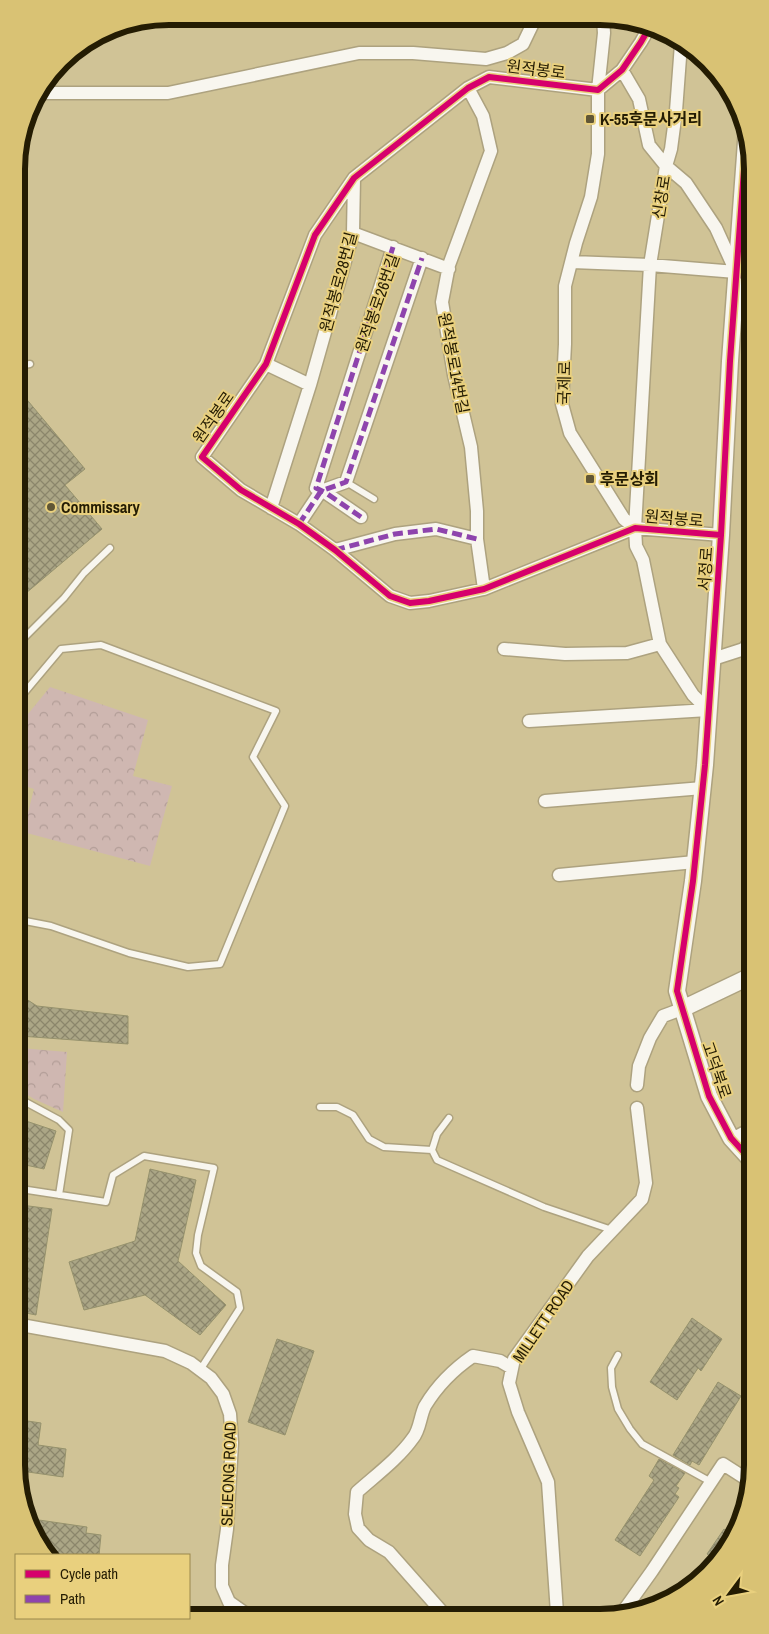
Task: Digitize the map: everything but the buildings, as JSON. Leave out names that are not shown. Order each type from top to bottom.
[{"type":"street","points":[[47,93],[168,92],[359,53],[413,53],[486,59],[506,53],[523,44],[531,25]]},
{"type":"street","name":"국제로","points":[[603,25],[598,90],[597,162],[591,197],[565,286],[562,404],[570,433],[624,519],[635,528]]},
{"type":"street","points":[[598,90],[622,70],[646,33]]},
{"type":"street","name":"신창로","points":[[650,265],[675,121],[681,49]]},
{"type":"street","points":[[622,70],[639,99],[650,145],[666,166],[686,183],[716,228],[742,276]]},
{"type":"street","name":"원적봉로","points":[[598,90],[489,77],[468,88],[354,178],[315,235],[266,364],[202,456],[241,490],[299,524],[335,550],[390,596],[410,603],[429,601],[484,589],[635,528],[721,535]]},
{"type":"street","name":"원적봉로14번길","points":[[468,88],[483,116],[491,151],[449,269],[442,302],[454,375],[471,447],[477,511],[477,539],[484,589]]},
{"type":"street","name":"원적봉로28번길","points":[[270,508],[310,385],[353,233],[354,178]]},
{"type":"street","name":"서정로","points":[[682,1009],[677,990],[695,862],[703,788],[742,276],[744,217]]},
{"type":"street","points":[[353,233],[393,247]]},
{"type":"street","name":"원적봉로26번길","points":[[321,491],[316,488],[393,247],[422,258],[346,482]]},
{"type":"street","points":[[422,258],[449,269]]},
{"type":"street","points":[[572,262],[650,265],[742,276]]},
{"type":"street","name":"원적봉로","points":[[635,528],[650,265]]},
{"type":"street","points":[[266,364],[310,385]]},
{"type":"street","points":[[299,524],[321,491],[346,482]]},
{"type":"street","points":[[321,491],[361,517]]},
{"type":"street","points":[[635,528],[636,546],[642,560],[660,644],[693,695],[708,710]]},
{"type":"street","points":[[335,550],[395,534],[436,529],[477,539]]},
{"type":"street","points":[[504,649],[565,654],[627,653],[660,644]]},
{"type":"street","points":[[713,659],[744,649]]},
{"type":"street","points":[[529,720],[708,710]]},
{"type":"street","points":[[545,801],[703,788]]},
{"type":"street","points":[[559,875],[695,862]]},
{"type":"street","points":[[637,1085],[639,1066],[650,1038],[664,1016],[744,979]]},
{"type":"street","name":"고덕북로","points":[[682,1009],[708,1096],[732,1139],[744,1152]]},
{"type":"street","name":"MILLETT ROAD","points":[[557,1609],[548,1482],[518,1412],[509,1383],[514,1359],[588,1256],[642,1199],[646,1183],[637,1108]]},
{"type":"street","points":[[732,1139],[744,1133]]},
{"type":"street","name":"SEJEONG ROAD","points":[[25,1326],[166,1351],[191,1363],[212,1378],[223,1394],[230,1414],[232,1443],[222,1586],[229,1602],[239,1609]]},
{"type":"street","points":[[439,1609],[389,1552],[369,1540],[358,1528],[355,1514],[357,1492],[397,1456],[414,1437],[424,1407],[457,1367],[473,1356],[500,1361],[512,1368]]},
{"type":"street","points":[[626,1606],[723,1464],[744,1477]]},
{"type":"lane","points":[[25,365],[30,364]]},
{"type":"lane","points":[[346,482],[374,499]]},
{"type":"lane","points":[[25,637],[64,598],[84,573],[110,548]]},
{"type":"lane","points":[[25,692],[61,649],[101,645],[276,711],[252,757],[285,806],[220,964],[188,967],[129,953],[51,926],[25,921]]},
{"type":"lane","points":[[25,1102],[59,1120],[69,1130],[59,1195]]},
{"type":"lane","points":[[320,1107],[337,1107],[354,1115],[370,1139],[384,1147],[432,1150]]},
{"type":"lane","points":[[449,1118],[437,1134],[432,1150],[436,1160],[544,1207],[612,1230]]},
{"type":"lane","points":[[25,1190],[106,1202],[113,1175],[144,1156],[214,1168],[198,1236],[196,1253],[201,1266],[237,1292],[240,1308],[200,1370]]},
{"type":"lane","points":[[618,1355],[611,1368],[612,1387],[618,1409],[630,1429],[642,1444],[711,1482]]},
{"type":"green space","points":[[50,687],[148,720],[133,776],[172,786],[150,866],[25,833],[25,824],[34,789],[25,786],[25,718]]},
{"type":"green space","points":[[25,1048],[67,1052],[63,1112],[25,1093]]},
{"type":"marked path","points":[[361,517],[316,488],[393,247]]},
{"type":"marked path","points":[[299,524],[321,491],[346,482],[422,258]]},
{"type":"marked path","points":[[736,272],[744,278]]},
{"type":"marked path","points":[[335,550],[395,534],[436,529],[477,539]]},
{"type":"cycle path","points":[[646,33],[622,70],[598,90],[489,77],[468,88],[354,178],[315,235],[266,364],[202,457],[241,490],[299,524],[335,550],[390,596],[410,603],[429,601],[484,589],[635,528],[721,535]]},
{"type":"cycle path","points":[[744,169],[705,765],[693,881],[677,991],[709,1096],[731,1138],[744,1152]]},
{"type":"place","name":"K-55후문사거리","points":[[590,119]]},
{"type":"place","name":"후문상회","points":[[590,479]]},
{"type":"place","name":"Commissary","points":[[51,507]]}]
